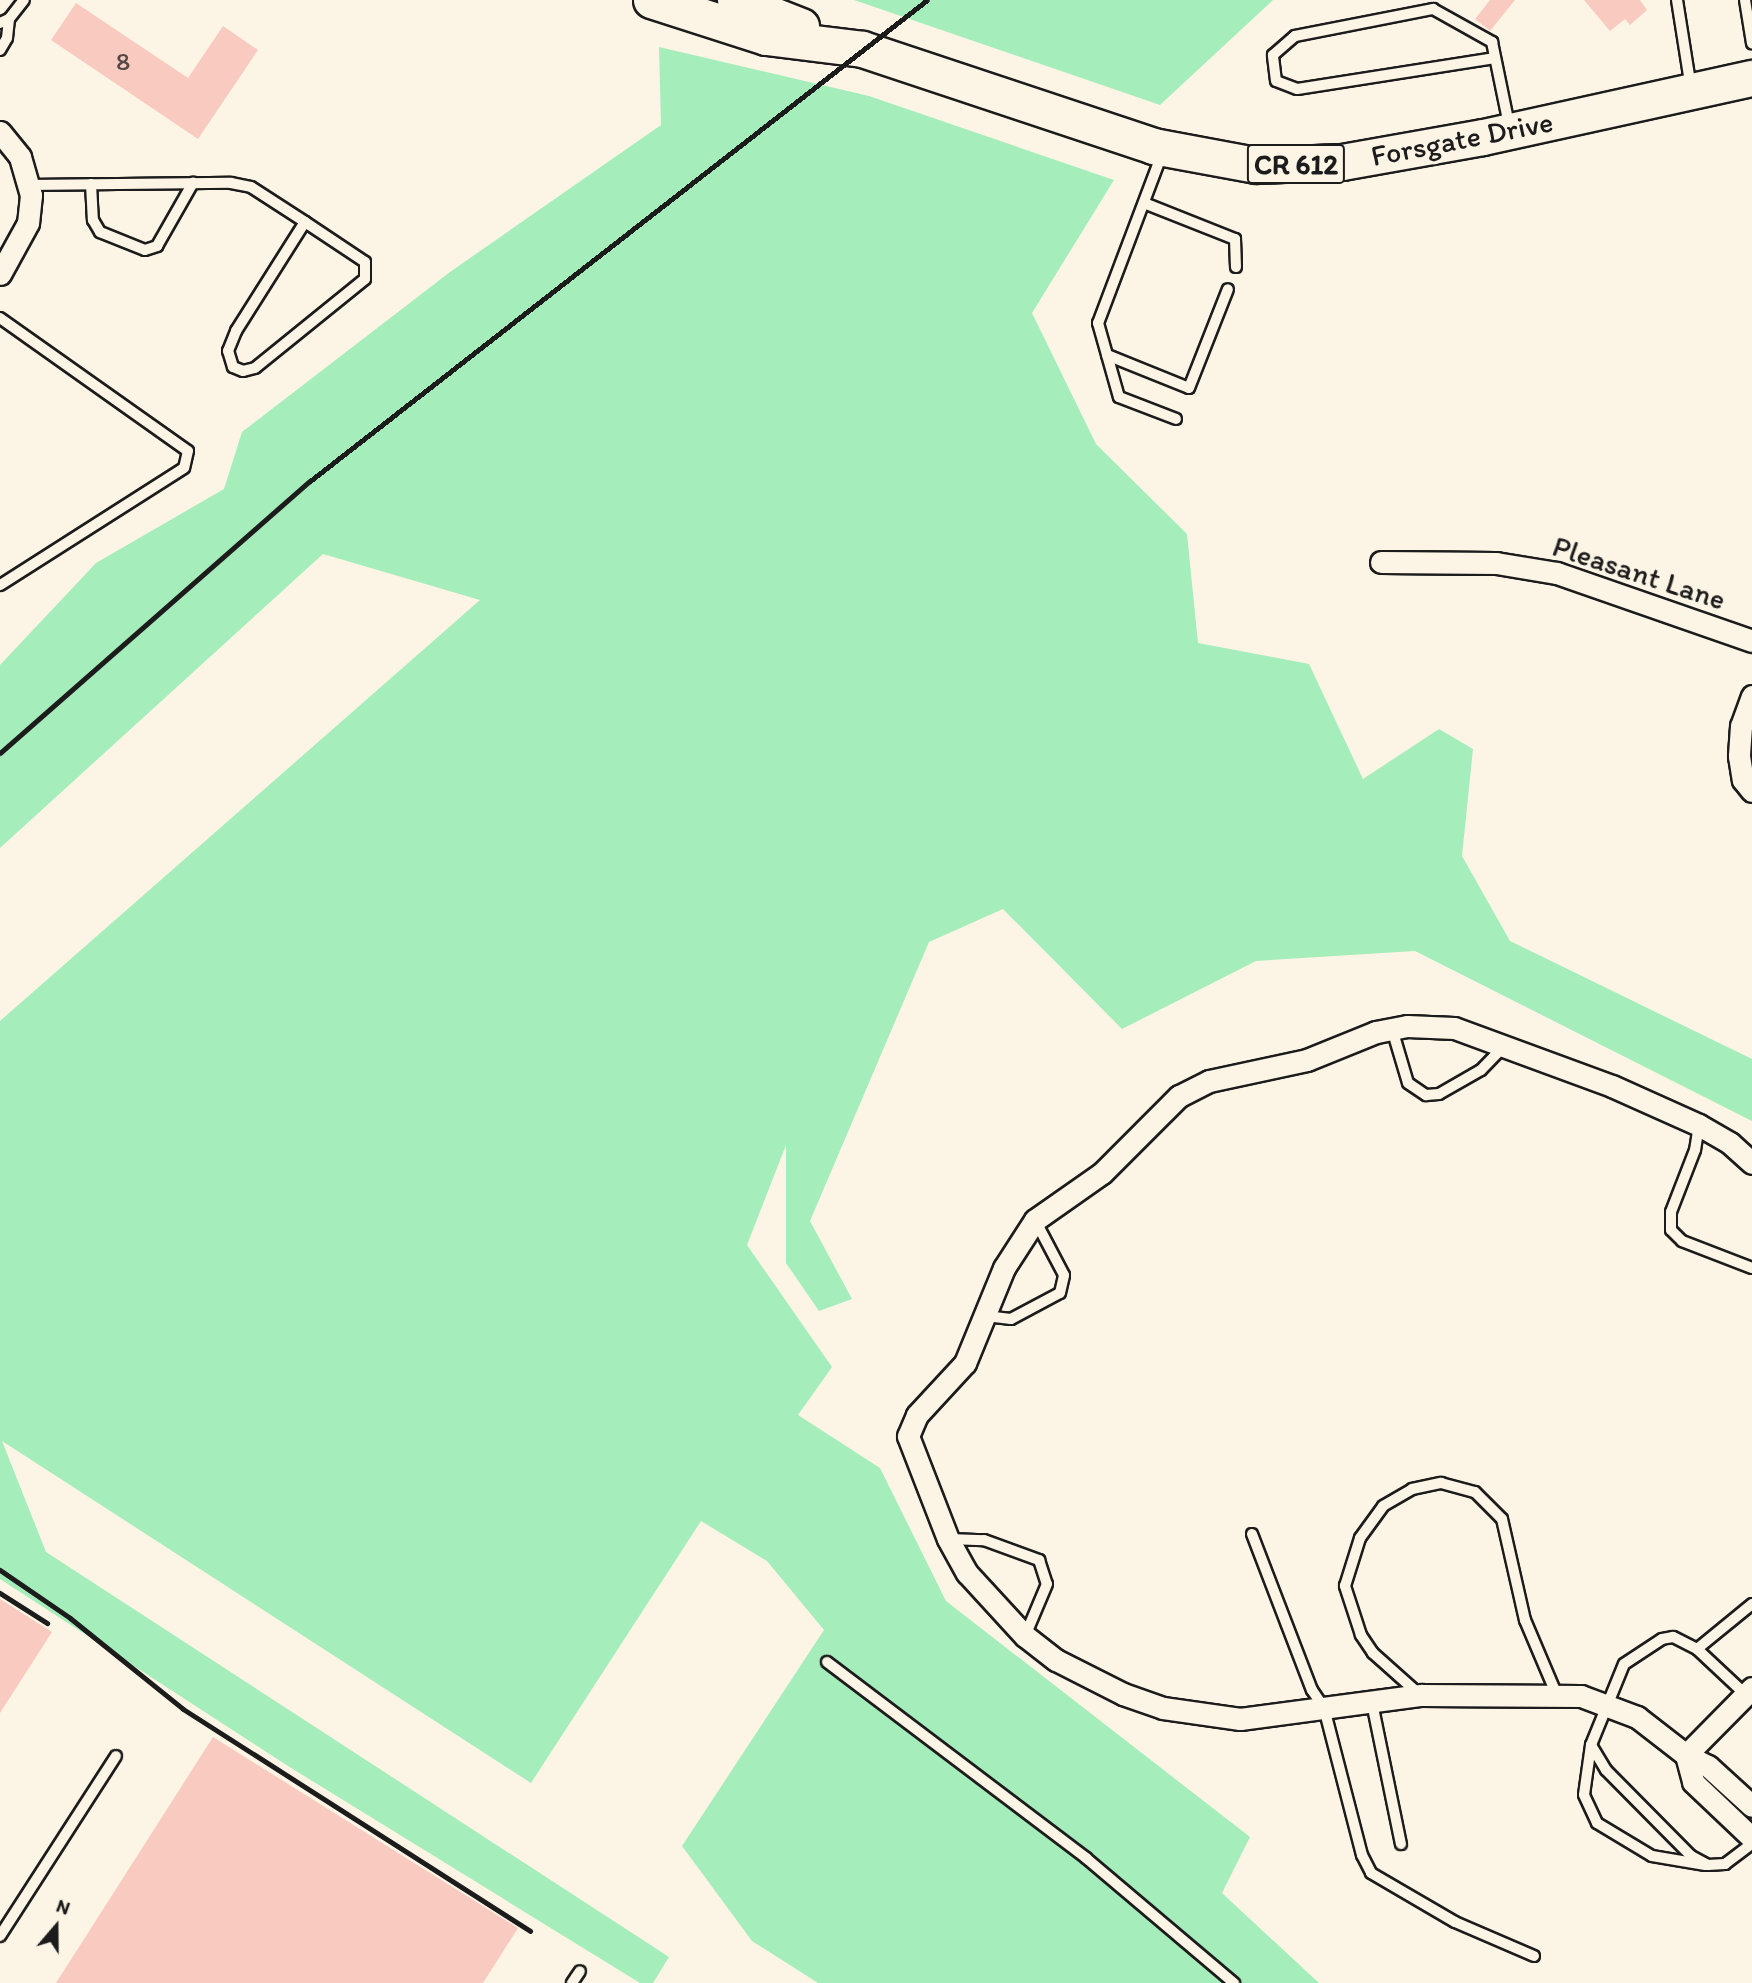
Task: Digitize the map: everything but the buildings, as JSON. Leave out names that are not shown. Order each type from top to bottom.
[{"type":"main road","name":"Forsgate Drive","points":[[651,0],[766,37],[849,46]]},
{"type":"main road","name":"Forsgate Drive","points":[[735,0],[849,46],[1165,148],[1256,165],[1342,162],[1511,131],[1752,78]]},
{"type":"street","points":[[0,132],[20,157],[28,185],[28,223],[0,274]]},
{"type":"street","name":"Pleasant Lane","points":[[1381,562],[1496,563],[1557,573],[1752,641]]},
{"type":"street","points":[[1752,695],[1741,726],[1739,757],[1743,780],[1752,791]]},
{"type":"street","points":[[1752,1163],[1731,1143],[1699,1125],[1506,1044],[1454,1028],[1392,1029],[1307,1060],[1194,1087],[1164,1110],[1102,1173],[1061,1198],[1035,1220],[1004,1268],[965,1363],[909,1428],[911,1451],[948,1539],[967,1573],[1025,1636],[1087,1678],[1163,1708],[1240,1719],[1421,1695],[1556,1693],[1607,1703],[1637,1717],[1686,1755],[1709,1766],[1752,1806]]},
{"type":"street","points":[[1686,1755],[1748,1690]]},
{"type":"street","points":[[1686,1755],[1693,1782],[1752,1838]]},
{"type":"lane","points":[[0,50],[7,38],[5,21],[24,0]]},
{"type":"lane","points":[[1677,0],[1692,91]]},
{"type":"lane","points":[[1745,0],[1752,43]]},
{"type":"lane","points":[[1495,58],[1297,89],[1276,81],[1273,55],[1295,36],[1433,9],[1492,42],[1511,131]]},
{"type":"lane","points":[[1165,148],[1098,323],[1119,397],[1176,419]]},
{"type":"lane","points":[[28,185],[192,183],[251,187],[305,222],[365,262],[365,279],[255,368],[233,367],[228,351],[236,331],[305,222]]},
{"type":"lane","points":[[91,184],[93,220],[100,232],[145,250],[157,246],[192,183]]},
{"type":"lane","points":[[1144,203],[1235,239],[1236,267]]},
{"type":"lane","points":[[1107,355],[1189,388],[1228,289]]},
{"type":"lane","points":[[0,318],[187,451],[184,468],[0,585]]},
{"type":"lane","points":[[1392,1029],[1408,1083],[1426,1095],[1439,1094],[1481,1070],[1506,1044]]},
{"type":"lane","points":[[1699,1125],[1695,1150],[1671,1212],[1671,1230],[1682,1241],[1752,1268]]},
{"type":"lane","points":[[986,1316],[1011,1319],[1060,1293],[1062,1269],[1035,1220]]},
{"type":"lane","points":[[1421,1695],[1373,1653],[1361,1635],[1345,1587],[1356,1546],[1383,1506],[1412,1489],[1441,1483],[1475,1492],[1502,1519],[1525,1620],[1556,1693]]},
{"type":"lane","points":[[1252,1534],[1312,1690],[1324,1708],[1362,1855],[1371,1873],[1455,1922],[1534,1956]]},
{"type":"lane","points":[[948,1539],[984,1540],[1040,1560],[1048,1584],[1025,1636]]},
{"type":"lane","points":[[1698,1649],[1732,1616],[1752,1604]]},
{"type":"lane","points":[[1748,1690],[1698,1649],[1673,1637],[1644,1647],[1623,1664],[1607,1703],[1591,1745],[1584,1795],[1597,1823],[1652,1856],[1708,1865],[1725,1864],[1752,1844]]},
{"type":"lane","points":[[827,1662],[1086,1858],[1234,1983]]},
{"type":"lane","points":[[1372,1703],[1401,1844]]},
{"type":"lane","points":[[1591,1745],[1606,1770],[1691,1856],[1708,1865]]},
{"type":"lane","points":[[0,1936],[116,1756]]},
{"type":"lane","points":[[572,1983],[580,1971]]},
{"type":"green space","points":[[854,0],[1273,0],[1160,105]]},
{"type":"green space","points":[[659,47],[869,96],[1114,180],[1032,313],[1096,444],[1187,534],[1198,643],[1309,664],[1363,779],[1439,729],[1473,749],[1462,856],[1510,941],[1752,1059],[1752,1121],[1415,951],[1256,961],[1122,1029],[1003,909],[929,942],[810,1221],[852,1299],[819,1311],[786,1263],[786,1145],[747,1245],[832,1367],[798,1415],[880,1468],[946,1601],[1250,1837],[1222,1893],[1319,1983],[818,1983],[752,1941],[682,1846],[824,1630],[767,1561],[701,1521],[531,1783],[2,1441],[46,1552],[669,1957],[653,1983],[640,1983],[288,1766],[0,1579],[0,1021],[480,600],[323,554],[0,848],[0,665],[96,563],[224,489],[242,432],[450,272],[661,125]]},
{"type":"railway","points":[[0,753],[310,481],[927,0]]},
{"type":"railway","points":[[0,1570],[70,1618],[183,1709],[530,1931]]},
{"type":"railway","points":[[0,1593],[47,1623]]}]
